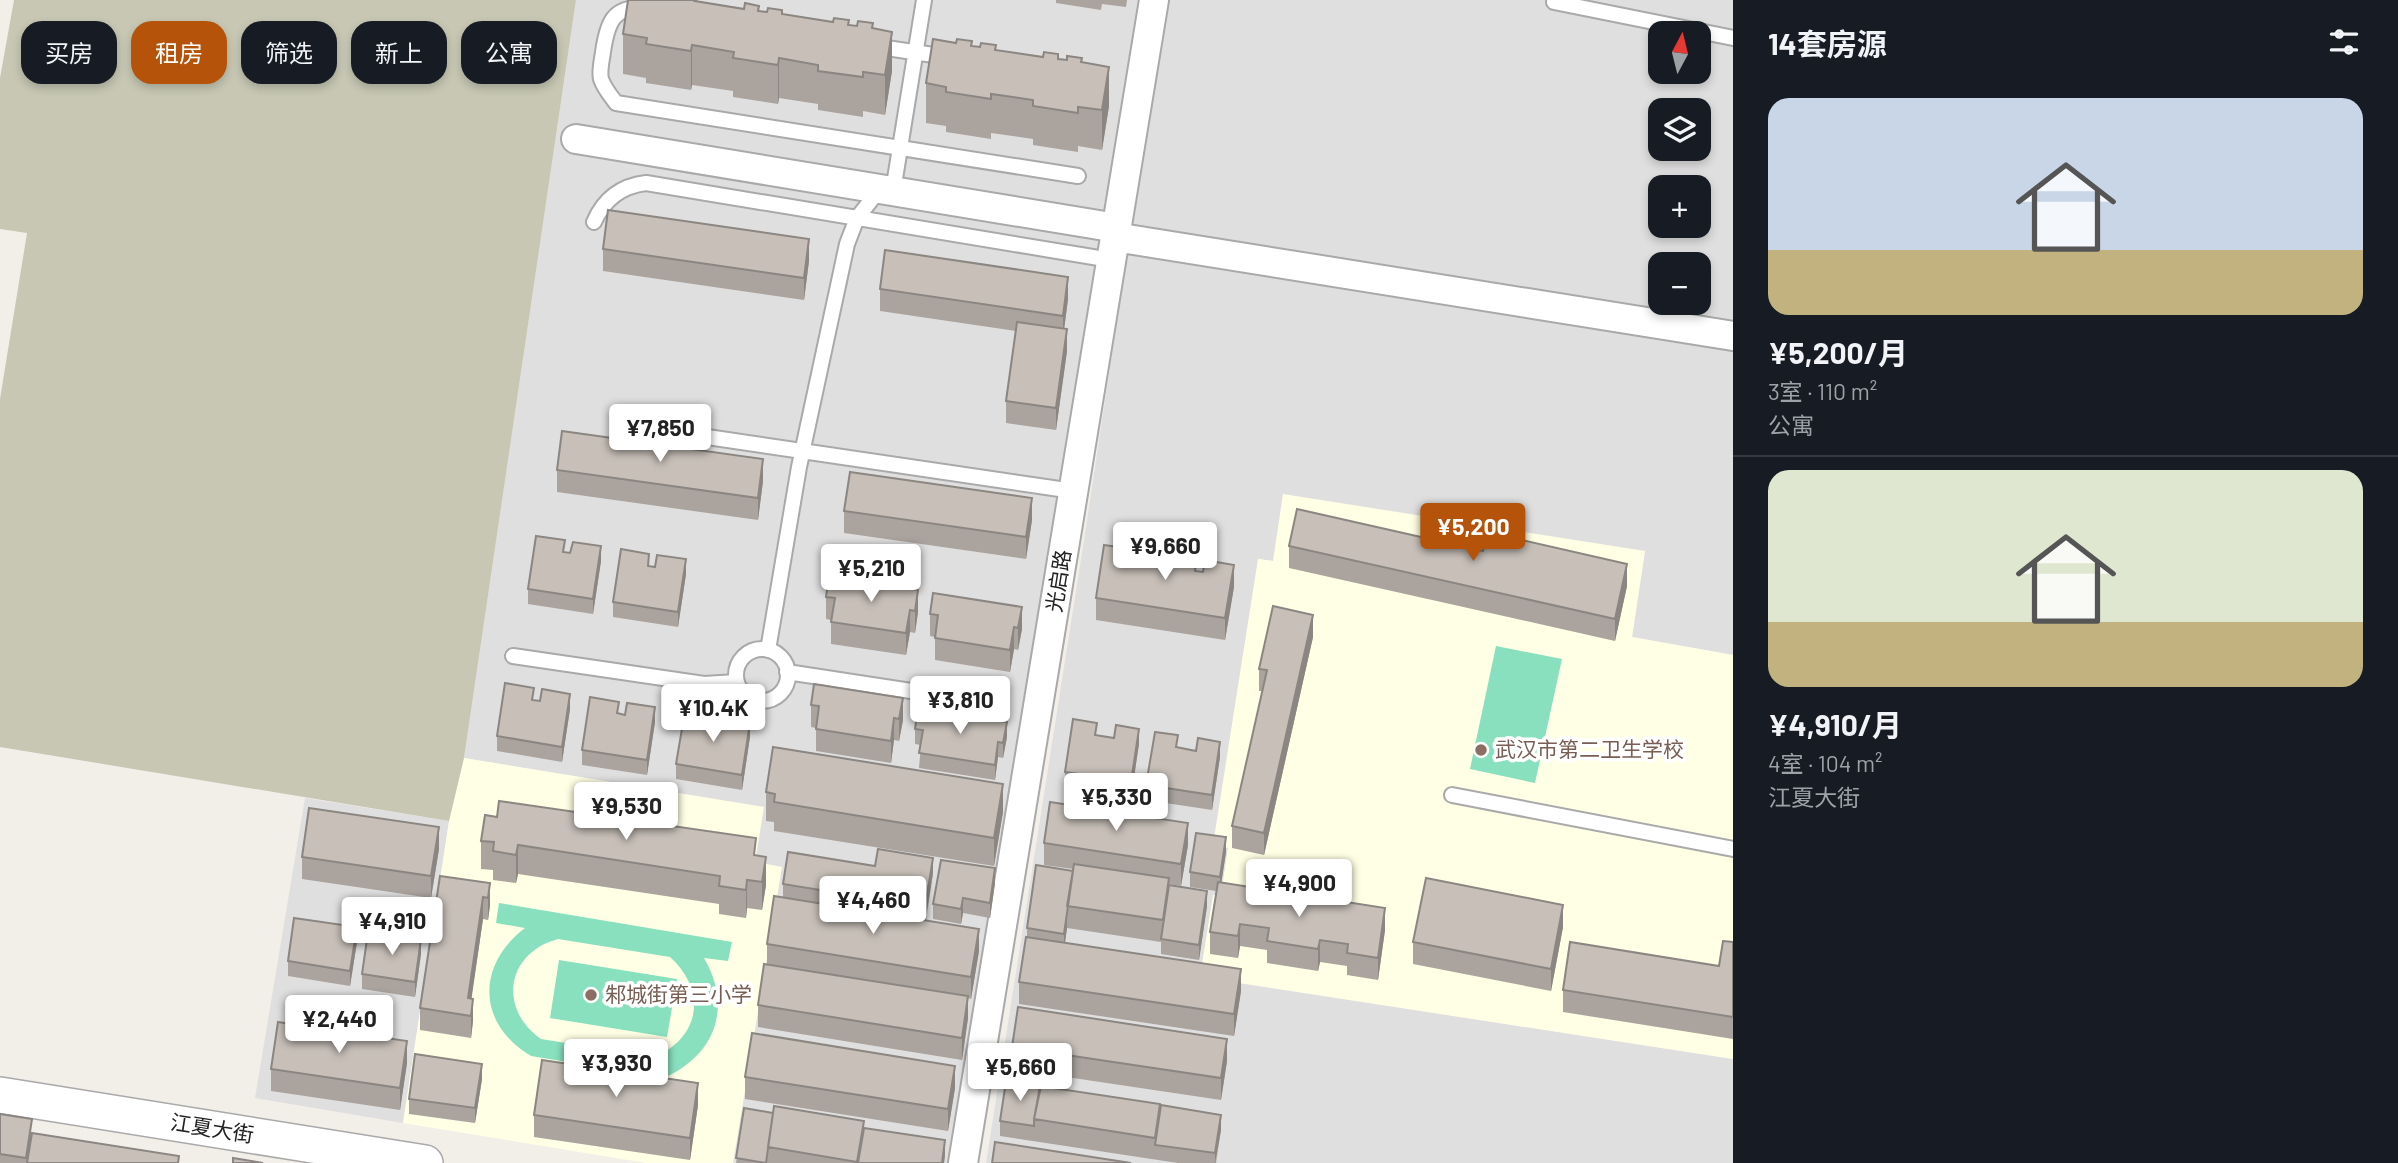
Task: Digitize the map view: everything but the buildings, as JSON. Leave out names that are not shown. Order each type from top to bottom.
[{"type":"street","name":"光启路","points":[[963,1163],[1154,0]]},
{"type":"street","points":[[576,139],[887,190],[1114,241],[1733,336]]},
{"type":"street","name":"江夏大街","points":[[0,1095],[420,1163]]},
{"type":"lane","points":[[768,650],[803,451],[847,244],[857,218],[887,190],[900,148],[924,0]]},
{"type":"lane","points":[[1555,2],[1733,38]]},
{"type":"lane","points":[[659,11],[634,7],[618,14],[606,27],[600,76],[616,103],[1077,176]]},
{"type":"lane","points":[[860,44],[955,59]]},
{"type":"lane","points":[[594,222],[613,195],[623,189],[646,183],[857,218],[1114,241]]},
{"type":"lane","points":[[660,430],[1073,491]]},
{"type":"lane","points":[[758,649],[768,650],[783,660],[787,672],[784,689],[766,700],[756,700],[746,696],[739,688],[737,667],[742,658],[758,649]]},
{"type":"lane","points":[[513,656],[704,684],[737,681]]},
{"type":"lane","points":[[787,672],[996,704]]},
{"type":"lane","points":[[1452,795],[1733,849]]},
{"type":"shaded area","points":[[14,0],[576,0],[464,758],[449,821],[0,747],[0,399],[27,233],[0,229],[0,78]]},
{"type":"shaded area","points":[[576,0],[1138,0],[951,1163],[733,1163],[781,867],[754,862],[763,807],[464,758]]},
{"type":"shaded area","points":[[1165,0],[1733,0],[1733,655],[1632,637],[1645,551],[1273,561],[1259,559],[1214,845],[1228,847],[1221,896],[1214,895],[1200,977],[1733,1059],[1733,1163],[986,1163]]},
{"type":"shaded area","name":"武汉市第二卫生学校","points":[[1283,494],[1645,551],[1632,637],[1733,655],[1733,1059],[1200,977],[1213,895],[1221,895],[1228,848],[1213,845],[1258,559],[1273,561]]},
{"type":"shaded area","name":"邾城街第三小学","points":[[464,758],[764,807],[755,862],[782,867],[733,1163],[646,1163],[403,1123],[449,821]]},
{"type":"shaded area","points":[[305,798],[449,821],[403,1123],[255,1098]]},
{"type":"green space","points":[[1496,646],[1562,659],[1535,783],[1470,769]]},
{"type":"green space","points":[[499,903],[732,942],[728,961],[704,958],[713,977],[718,1012],[707,1043],[696,1057],[664,1078],[531,1056],[513,1043],[500,1028],[492,1011],[489,994],[491,976],[498,959],[509,943],[525,928],[496,923]],"holes":[[[558,939],[670,957],[690,984],[694,1012],[682,1038],[670,1049],[654,1057],[541,1039],[527,1027],[518,1013],[514,998],[518,969],[527,956]]]},
{"type":"green space","points":[[559,960],[677,979],[667,1037],[550,1018]]},
{"type":"place","name":"武汉市第二卫生学校","points":[[1481,750]]},
{"type":"place","name":"邾城街第三小学","points":[[591,995]]}]
